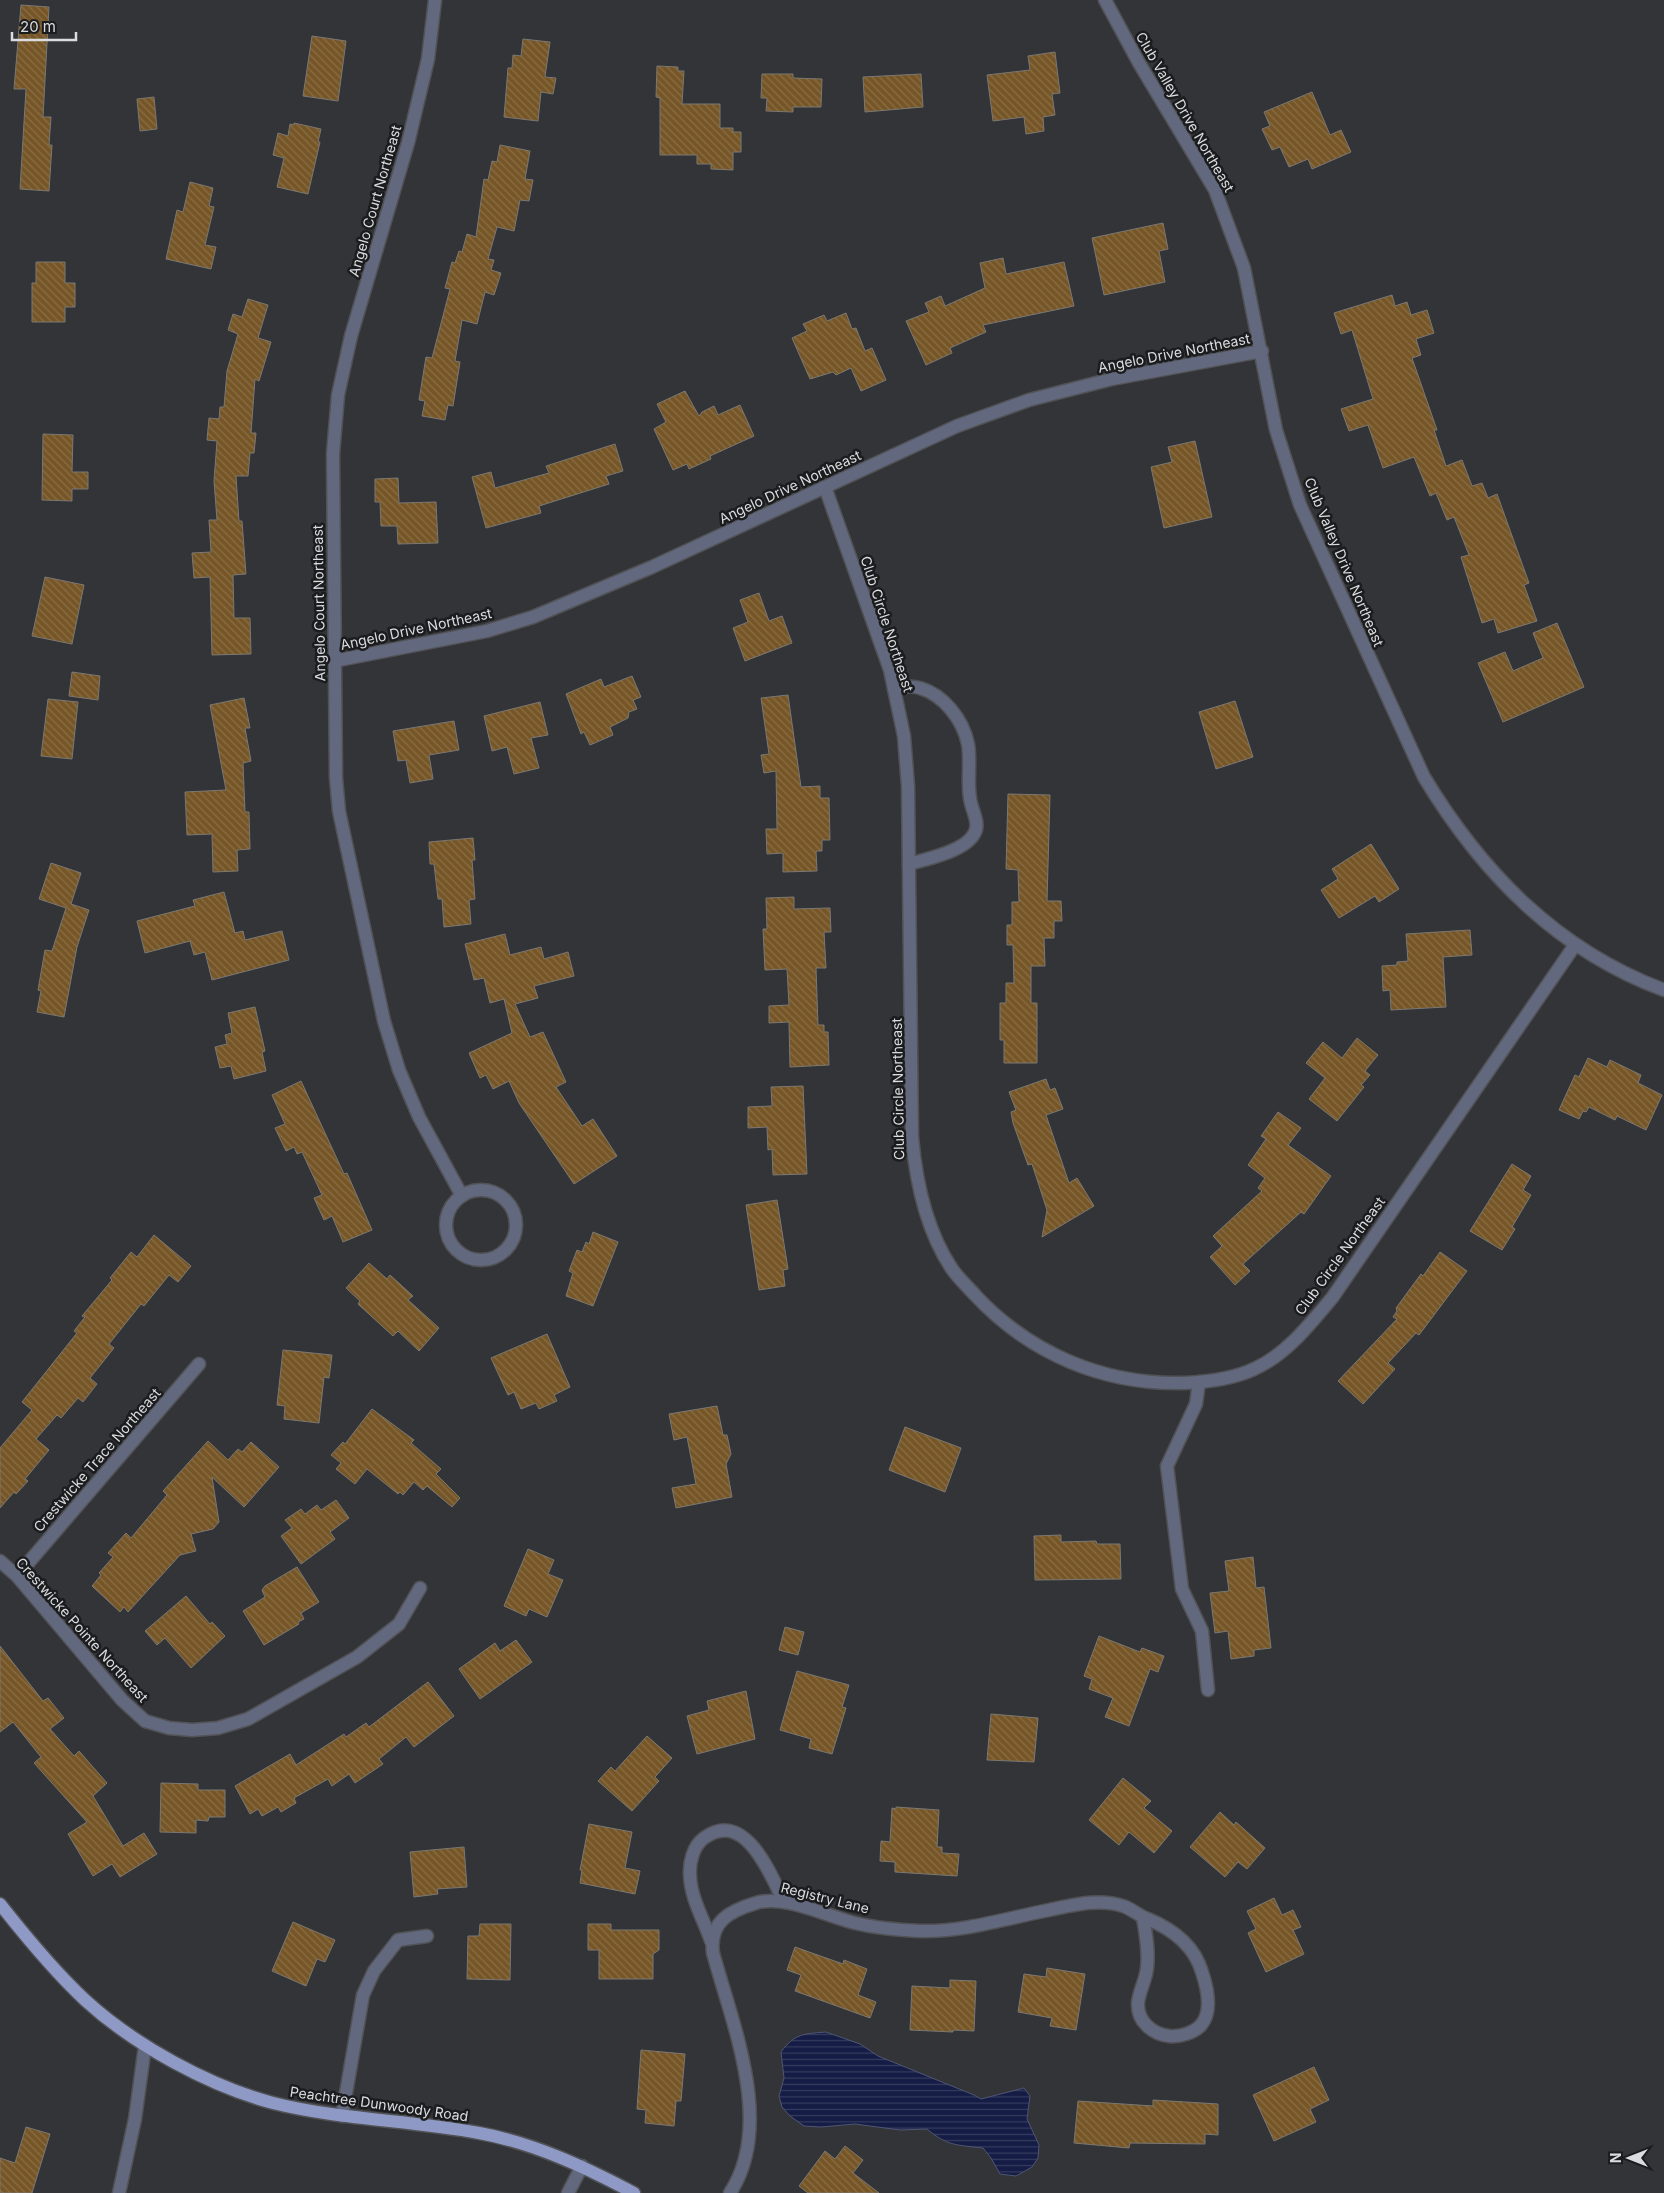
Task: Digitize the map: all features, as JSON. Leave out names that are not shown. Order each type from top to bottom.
[{"type":"main road","name":"Peachtree Dunwoody Road","points":[[0,1904],[30,1941],[86,2000],[145,2046],[206,2079],[271,2102],[318,2113],[480,2133],[532,2147],[582,2166],[634,2193]]},
{"type":"street","name":"Angelo Court Northeast","points":[[435,0],[428,59],[408,143],[351,336],[338,395],[332,454],[336,778],[339,811],[384,1021],[399,1070],[419,1117],[462,1196]]},
{"type":"street","name":"Club Valley Drive Northeast","points":[[1106,0],[1138,63],[1215,190],[1244,268],[1262,351],[1276,430],[1300,506],[1424,777],[1449,818],[1488,867],[1529,908],[1575,945],[1638,980],[1664,990]]},
{"type":"street","name":"Angelo Drive Northeast","points":[[334,661],[487,630],[533,617],[652,567],[957,426],[1029,400],[1112,379],[1262,351]]},
{"type":"street","name":"Club Circle Northeast","points":[[825,487],[890,670],[904,736],[908,786],[912,1137],[914,1164],[920,1194],[934,1236],[953,1270],[991,1312],[1037,1347],[1066,1362],[1097,1373],[1161,1384],[1198,1382],[1235,1376],[1255,1369],[1276,1357],[1305,1329],[1332,1298],[1575,945]]},
{"type":"street","points":[[894,689],[907,686],[922,688],[948,705],[953,712],[965,733],[968,744],[970,799],[978,826],[974,836],[961,846],[909,864]]},
{"type":"street","points":[[479,1190],[495,1193],[505,1200],[513,1211],[516,1231],[510,1245],[498,1256],[486,1260],[473,1260],[463,1256],[450,1243],[446,1221],[449,1210],[462,1196],[479,1190]]},
{"type":"street","name":"Crestwicke Trace Northeast","points":[[17,1576],[199,1364]]},
{"type":"street","points":[[1198,1382],[1196,1404],[1167,1466],[1182,1589],[1202,1630],[1208,1690]]},
{"type":"street","name":"Crestwicke Pointe Northeast","points":[[0,1561],[17,1576],[122,1700],[145,1721],[169,1728],[192,1730],[218,1728],[248,1719],[357,1657],[399,1624],[420,1588]]},
{"type":"street","points":[[736,2190],[745,2156],[749,2128],[749,2100],[740,2047],[712,1953],[711,1942],[692,1890],[691,1861],[696,1847],[705,1838],[726,1831],[746,1839],[762,1858],[784,1902]]},
{"type":"street","name":"Registry Lane","points":[[711,1942],[714,1928],[724,1918],[757,1902],[770,1900],[784,1902],[857,1924],[924,1931],[955,1928],[1082,1903],[1106,1903],[1123,1906],[1178,1936],[1195,1954],[1201,1969],[1208,1998],[1207,2012],[1200,2027],[1188,2034],[1175,2037],[1160,2035],[1149,2029],[1140,2016],[1138,2004],[1147,1970],[1148,1952],[1143,1918]]},
{"type":"street","points":[[342,2116],[363,1995],[374,1971],[398,1940],[427,1936]]},
{"type":"street","points":[[119,2193],[135,2118],[145,2046]]},
{"type":"street","points":[[568,2193],[582,2166]]},
{"type":"water","points":[[826,2032],[860,2044],[878,2056],[981,2099],[1024,2088],[1030,2096],[1027,2119],[1039,2145],[1038,2158],[1032,2167],[1016,2176],[1000,2174],[983,2148],[947,2142],[927,2129],[900,2130],[855,2124],[821,2127],[804,2126],[790,2116],[782,2107],[779,2096],[784,2078],[781,2052],[796,2038],[812,2033]]},
{"type":"building","points":[[21,5],[49,7],[43,117],[51,117],[49,145],[52,145],[49,191],[20,189],[26,89],[14,89]]},
{"type":"building","points":[[312,36],[346,41],[338,101],[303,96]]},
{"type":"building","points":[[523,39],[550,42],[545,77],[556,78],[553,94],[541,92],[538,121],[504,117],[508,68],[512,68],[513,55],[521,56]]},
{"type":"building","points":[[1055,52],[1060,93],[1052,94],[1055,115],[1043,117],[1044,131],[1026,134],[1024,117],[993,121],[987,75],[1030,70],[1028,56]]},
{"type":"building","points":[[657,66],[678,67],[678,71],[684,71],[682,104],[720,104],[720,128],[733,128],[733,132],[741,132],[741,152],[733,152],[733,170],[711,169],[711,164],[697,164],[697,155],[660,155],[660,98],[656,97]]},
{"type":"building","points":[[762,74],[793,74],[793,78],[822,79],[821,107],[793,107],[793,112],[766,111],[767,98],[761,98]]},
{"type":"building","points":[[921,74],[923,107],[865,112],[863,77]]},
{"type":"building","points":[[1312,92],[1330,135],[1341,130],[1351,152],[1312,169],[1308,159],[1289,167],[1280,147],[1272,150],[1262,129],[1270,126],[1264,112]]},
{"type":"building","points":[[154,97],[157,129],[140,131],[137,99]]},
{"type":"building","points":[[294,123],[321,129],[318,142],[320,142],[308,194],[277,187],[284,158],[273,155],[278,133],[288,136],[290,124],[294,125]]},
{"type":"building","points":[[500,145],[530,151],[525,179],[533,180],[529,201],[520,200],[514,231],[497,227],[488,259],[494,260],[491,270],[501,273],[494,295],[485,292],[477,324],[462,320],[455,361],[460,362],[453,406],[448,405],[445,420],[422,416],[425,401],[419,400],[426,357],[432,358],[450,289],[445,288],[452,262],[455,263],[459,251],[462,252],[467,234],[476,237],[484,179],[488,180],[492,161],[497,162]]},
{"type":"building","points":[[190,182],[213,188],[209,206],[214,207],[205,245],[216,247],[211,269],[166,259],[177,210],[183,212]]},
{"type":"building","points":[[1163,223],[1168,249],[1159,251],[1165,282],[1104,295],[1092,238]]},
{"type":"building","points":[[1003,258],[1006,274],[1064,262],[1074,306],[983,325],[986,332],[950,348],[952,353],[926,365],[906,321],[929,312],[925,303],[941,296],[945,306],[985,288],[980,263]]},
{"type":"building","points":[[36,262],[65,262],[65,283],[75,283],[75,307],[65,307],[65,322],[32,322],[32,283],[36,283]]},
{"type":"building","points":[[1392,295],[1395,306],[1407,302],[1411,315],[1427,310],[1434,333],[1416,339],[1421,355],[1412,358],[1437,430],[1434,430],[1446,466],[1462,460],[1472,486],[1482,483],[1488,498],[1497,494],[1529,583],[1524,585],[1537,621],[1498,633],[1494,619],[1482,623],[1461,557],[1469,555],[1454,517],[1447,520],[1436,493],[1430,496],[1414,457],[1383,468],[1368,425],[1349,431],[1341,409],[1373,399],[1352,330],[1341,334],[1334,313]]},
{"type":"building","points":[[248,299],[268,305],[258,338],[271,342],[259,381],[255,379],[251,433],[256,433],[254,453],[250,453],[248,476],[236,476],[239,521],[242,521],[246,574],[233,575],[234,618],[250,618],[251,654],[212,655],[210,577],[194,578],[192,553],[211,552],[209,520],[217,520],[214,481],[217,441],[207,440],[209,418],[219,419],[220,407],[224,407],[227,371],[238,334],[228,330],[233,314],[242,317]]},
{"type":"building","points":[[846,313],[852,329],[856,328],[865,351],[872,348],[886,380],[861,391],[851,368],[836,375],[833,372],[810,379],[792,338],[807,331],[803,324],[824,315],[827,321]]},
{"type":"building","points":[[685,391],[699,416],[702,412],[714,406],[718,415],[740,405],[754,436],[710,456],[711,459],[689,469],[687,464],[673,470],[654,429],[666,422],[657,404]]},
{"type":"building","points":[[43,434],[73,435],[72,472],[88,472],[88,489],[72,489],[72,501],[42,500]]},
{"type":"building","points":[[1195,441],[1212,517],[1164,528],[1151,467],[1172,462],[1168,447]]},
{"type":"building","points":[[615,444],[623,471],[606,476],[609,484],[539,506],[541,513],[486,528],[472,477],[491,472],[495,488],[549,473],[546,466]]},
{"type":"building","points":[[398,478],[399,503],[436,502],[438,543],[398,544],[397,526],[381,526],[380,502],[375,502],[375,479]]},
{"type":"building","points":[[45,577],[84,585],[72,644],[32,636]]},
{"type":"building","points":[[759,593],[769,621],[782,616],[792,643],[745,661],[733,628],[748,622],[740,600]]},
{"type":"building","points":[[1557,623],[1584,687],[1503,722],[1478,663],[1505,652],[1513,671],[1543,658],[1533,633]]},
{"type":"building","points":[[72,672],[100,676],[98,700],[69,696]]},
{"type":"building","points":[[632,676],[641,697],[633,700],[637,709],[629,712],[628,718],[610,727],[613,735],[590,745],[584,732],[581,734],[566,694],[601,679],[604,687]]},
{"type":"building","points":[[788,695],[801,787],[820,786],[820,798],[829,798],[830,840],[822,840],[822,851],[816,851],[817,871],[783,872],[783,853],[767,854],[766,829],[777,829],[776,771],[764,773],[761,755],[769,754],[761,698]]},
{"type":"building","points":[[244,698],[250,728],[245,728],[251,761],[243,763],[245,812],[249,812],[250,849],[237,850],[238,871],[213,872],[212,834],[187,835],[185,792],[226,790],[210,705]]},
{"type":"building","points":[[48,699],[78,702],[72,759],[41,756]]},
{"type":"building","points":[[1235,701],[1253,757],[1216,769],[1199,712]]},
{"type":"building","points":[[540,702],[548,735],[531,738],[539,768],[514,774],[507,747],[492,751],[484,716]]},
{"type":"building","points":[[454,721],[459,750],[429,755],[433,779],[410,783],[406,760],[398,761],[393,731]]},
{"type":"building","points":[[1008,794],[1050,795],[1047,901],[1061,901],[1062,921],[1054,921],[1054,938],[1044,938],[1045,966],[1031,966],[1031,1003],[1037,1003],[1037,1063],[1004,1063],[1004,1040],[1000,1040],[1000,1003],[1006,1003],[1006,983],[1014,983],[1013,945],[1007,945],[1007,925],[1012,925],[1012,902],[1019,902],[1018,870],[1006,869]]},
{"type":"building","points":[[473,838],[475,860],[472,860],[475,899],[469,900],[471,924],[444,927],[442,899],[438,899],[434,864],[430,864],[429,842]]},
{"type":"building","points":[[1371,844],[1399,889],[1379,902],[1375,896],[1339,918],[1321,890],[1338,879],[1332,869]]},
{"type":"building","points":[[51,863],[81,873],[71,904],[89,910],[77,947],[64,1017],[37,1012],[41,991],[38,990],[45,950],[52,951],[66,908],[39,899]]},
{"type":"building","points":[[224,892],[235,933],[243,931],[245,940],[282,931],[289,960],[212,980],[205,952],[194,955],[190,941],[145,953],[137,921],[195,906],[193,900]]},
{"type":"building","points":[[794,897],[794,909],[830,908],[831,932],[824,932],[826,968],[816,968],[818,1025],[824,1025],[824,1032],[828,1032],[829,1065],[790,1067],[789,1022],[769,1023],[769,1006],[789,1005],[787,969],[765,970],[763,929],[767,929],[766,898]]},
{"type":"building","points":[[1470,930],[1472,955],[1443,957],[1446,1007],[1391,1010],[1390,990],[1383,991],[1382,966],[1397,965],[1397,962],[1408,961],[1406,934]]},
{"type":"building","points":[[505,934],[510,955],[541,947],[544,959],[568,952],[574,976],[534,986],[538,998],[515,1004],[530,1037],[543,1032],[566,1082],[556,1087],[582,1126],[593,1119],[617,1156],[574,1184],[519,1103],[509,1081],[493,1089],[486,1075],[480,1078],[469,1053],[512,1033],[504,999],[490,1003],[484,978],[474,980],[465,944]]},
{"type":"building","points":[[255,1007],[265,1051],[262,1052],[266,1071],[234,1079],[231,1066],[220,1068],[215,1047],[227,1044],[225,1035],[232,1033],[228,1013]]},
{"type":"building","points":[[1357,1038],[1378,1055],[1365,1071],[1370,1075],[1361,1085],[1364,1087],[1337,1121],[1309,1099],[1325,1078],[1306,1063],[1323,1042],[1342,1058]]},
{"type":"building","points":[[1588,1058],[1607,1067],[1610,1060],[1641,1075],[1638,1083],[1662,1095],[1646,1130],[1617,1116],[1615,1120],[1589,1107],[1586,1112],[1583,1111],[1579,1119],[1559,1110],[1575,1075],[1579,1077]]},
{"type":"building","points":[[1046,1079],[1050,1090],[1055,1088],[1063,1109],[1046,1115],[1069,1183],[1077,1178],[1094,1206],[1042,1237],[1047,1210],[1032,1164],[1028,1165],[1013,1123],[1011,1112],[1016,1110],[1009,1092]]},
{"type":"building","points":[[301,1081],[344,1174],[347,1173],[372,1230],[343,1242],[332,1216],[324,1220],[314,1198],[322,1195],[302,1152],[297,1154],[294,1147],[286,1151],[275,1128],[285,1124],[272,1095]]},
{"type":"building","points":[[803,1086],[807,1174],[773,1175],[772,1149],[768,1150],[767,1127],[748,1128],[748,1107],[772,1106],[771,1087]]},
{"type":"building","points":[[1278,1112],[1301,1128],[1288,1145],[1331,1176],[1304,1214],[1301,1212],[1243,1264],[1250,1271],[1235,1285],[1210,1257],[1222,1246],[1213,1236],[1262,1191],[1258,1188],[1265,1178],[1248,1165],[1266,1139],[1261,1136]]},
{"type":"building","points":[[1512,1164],[1531,1176],[1523,1190],[1531,1195],[1512,1227],[1515,1229],[1502,1250],[1470,1231]]},
{"type":"building","points":[[777,1200],[788,1269],[783,1270],[785,1286],[759,1290],[746,1205]]},
{"type":"building","points":[[593,1232],[618,1242],[593,1306],[566,1296],[573,1273],[569,1271],[577,1250],[582,1252],[586,1242],[589,1244]]},
{"type":"building","points":[[154,1235],[191,1266],[178,1282],[169,1275],[144,1306],[141,1304],[109,1344],[114,1348],[90,1378],[97,1384],[83,1402],[78,1398],[61,1418],[57,1415],[36,1439],[49,1450],[25,1479],[28,1481],[16,1494],[14,1492],[0,1508],[0,1448],[32,1410],[22,1402],[77,1333],[74,1331],[85,1317],[82,1316],[112,1280],[110,1278],[131,1252],[137,1257]]},
{"type":"building","points":[[1440,1252],[1467,1271],[1419,1335],[1416,1333],[1388,1363],[1395,1369],[1363,1404],[1338,1381],[1397,1319],[1393,1317],[1397,1311],[1396,1308]]},
{"type":"building","points":[[369,1263],[387,1279],[390,1275],[413,1296],[408,1300],[439,1328],[419,1351],[398,1331],[393,1336],[358,1304],[360,1301],[346,1288]]},
{"type":"building","points":[[547,1334],[570,1387],[554,1395],[557,1401],[539,1409],[536,1403],[521,1409],[514,1392],[508,1395],[491,1358]]},
{"type":"building","points":[[283,1350],[332,1355],[329,1378],[324,1377],[319,1423],[284,1419],[285,1406],[277,1405]]},
{"type":"building","points":[[717,1406],[723,1435],[727,1435],[731,1454],[726,1464],[732,1497],[676,1508],[672,1488],[696,1484],[687,1437],[674,1440],[669,1414]]},
{"type":"building","points":[[372,1409],[414,1440],[411,1443],[441,1469],[436,1474],[460,1498],[452,1507],[427,1486],[423,1490],[414,1482],[403,1495],[400,1492],[398,1494],[367,1469],[355,1484],[336,1469],[341,1463],[331,1455],[343,1442],[345,1444]]},
{"type":"building","points":[[905,1427],[961,1448],[945,1492],[889,1470]]},
{"type":"building","points":[[208,1441],[228,1460],[238,1449],[242,1452],[251,1442],[279,1467],[244,1507],[212,1477],[219,1522],[213,1529],[191,1534],[196,1551],[180,1555],[128,1612],[124,1607],[120,1612],[92,1586],[101,1575],[99,1573],[113,1557],[108,1553],[126,1533],[131,1538],[167,1495],[163,1491]]},
{"type":"building","points":[[336,1500],[349,1518],[330,1532],[335,1539],[301,1564],[281,1536],[292,1528],[285,1520],[301,1509],[305,1514],[317,1505],[321,1510]]},
{"type":"building","points":[[1061,1535],[1061,1542],[1096,1541],[1097,1544],[1120,1544],[1121,1579],[1035,1580],[1034,1536]]},
{"type":"building","points":[[528,1549],[554,1560],[548,1574],[563,1580],[547,1617],[529,1609],[526,1616],[504,1606]]},
{"type":"building","points":[[1253,1557],[1256,1588],[1264,1587],[1271,1648],[1254,1650],[1254,1656],[1231,1659],[1228,1631],[1215,1633],[1210,1593],[1229,1591],[1225,1561]]},
{"type":"building","points":[[297,1567],[319,1602],[301,1613],[304,1619],[298,1622],[299,1624],[264,1645],[243,1611],[265,1597],[262,1590],[265,1586]]},
{"type":"building","points":[[186,1596],[210,1624],[212,1622],[225,1636],[191,1668],[165,1638],[157,1645],[145,1631]]},
{"type":"building","points":[[785,1627],[804,1632],[798,1655],[779,1650]]},
{"type":"building","points":[[1099,1636],[1140,1652],[1142,1648],[1164,1656],[1158,1672],[1150,1669],[1129,1726],[1105,1717],[1113,1698],[1089,1689],[1092,1679],[1084,1676]]},
{"type":"building","points":[[516,1640],[532,1662],[480,1699],[459,1669],[495,1643],[500,1651]]},
{"type":"building","points":[[0,1646],[43,1701],[48,1698],[64,1718],[50,1729],[74,1756],[79,1751],[107,1783],[93,1796],[123,1846],[144,1833],[157,1854],[120,1877],[112,1864],[93,1876],[68,1834],[87,1822],[34,1763],[41,1757],[13,1722],[0,1732]]},
{"type":"building","points":[[797,1671],[849,1685],[842,1707],[846,1708],[832,1754],[809,1748],[811,1739],[780,1730]]},
{"type":"building","points":[[428,1682],[454,1716],[414,1747],[406,1737],[379,1759],[383,1764],[355,1783],[349,1774],[332,1786],[328,1779],[294,1798],[296,1803],[281,1812],[278,1807],[262,1816],[258,1809],[250,1814],[235,1786],[290,1754],[296,1765],[344,1734],[346,1737],[366,1723],[369,1727]]},
{"type":"building","points":[[746,1691],[755,1739],[697,1754],[687,1716],[709,1710],[707,1701]]},
{"type":"building","points":[[991,1714],[1038,1718],[1034,1762],[987,1760]]},
{"type":"building","points":[[647,1736],[672,1758],[655,1777],[659,1781],[632,1811],[598,1781],[611,1767],[615,1771]]},
{"type":"building","points":[[1123,1778],[1151,1801],[1144,1808],[1172,1831],[1154,1853],[1129,1832],[1119,1845],[1089,1820]]},
{"type":"building","points":[[161,1783],[198,1784],[198,1790],[225,1790],[225,1817],[209,1817],[208,1821],[196,1820],[196,1833],[160,1832]]},
{"type":"building","points":[[896,1807],[939,1810],[937,1847],[942,1847],[942,1853],[959,1854],[957,1876],[895,1872],[895,1862],[880,1861],[881,1841],[890,1842],[892,1808],[896,1809]]},
{"type":"building","points":[[1220,1812],[1234,1825],[1236,1822],[1265,1848],[1247,1869],[1238,1862],[1225,1877],[1190,1847]]},
{"type":"building","points":[[589,1824],[632,1832],[625,1868],[640,1871],[635,1894],[580,1883],[582,1870],[580,1870]]},
{"type":"building","points":[[464,1847],[467,1887],[437,1889],[438,1894],[414,1897],[410,1852]]},
{"type":"building","points":[[1274,1898],[1282,1915],[1293,1910],[1301,1927],[1293,1930],[1304,1954],[1266,1972],[1248,1933],[1256,1929],[1247,1911]]},
{"type":"building","points":[[293,1922],[335,1940],[325,1962],[317,1959],[306,1986],[272,1971]]},
{"type":"building","points":[[480,1924],[511,1924],[510,1980],[467,1979],[468,1936],[479,1936]]},
{"type":"building","points":[[588,1924],[611,1924],[611,1930],[659,1930],[659,1950],[653,1954],[653,1979],[599,1979],[599,1950],[588,1950]]},
{"type":"building","points":[[795,1947],[843,1964],[844,1960],[867,1969],[858,1995],[876,2002],[870,2018],[795,1991],[801,1975],[787,1970]]},
{"type":"building","points":[[1047,1968],[1085,1974],[1076,2030],[1050,2026],[1052,2018],[1018,2012],[1024,1974],[1046,1977]]},
{"type":"building","points":[[950,1980],[976,1981],[974,2031],[910,2030],[912,1986],[950,1988]]},
{"type":"building","points":[[641,2050],[685,2054],[681,2101],[676,2101],[674,2126],[645,2123],[646,2110],[637,2109]]},
{"type":"building","points":[[1314,2067],[1329,2100],[1310,2109],[1316,2122],[1274,2141],[1253,2095]]},
{"type":"building","points":[[1153,2100],[1218,2104],[1218,2135],[1205,2134],[1205,2144],[1130,2143],[1129,2148],[1074,2143],[1078,2101],[1153,2106]]},
{"type":"building","points":[[26,2127],[50,2134],[32,2193],[0,2193],[0,2158],[15,2163]]},
{"type":"building","points":[[845,2146],[863,2160],[853,2173],[879,2193],[808,2193],[799,2186],[825,2151],[835,2159]]}]
